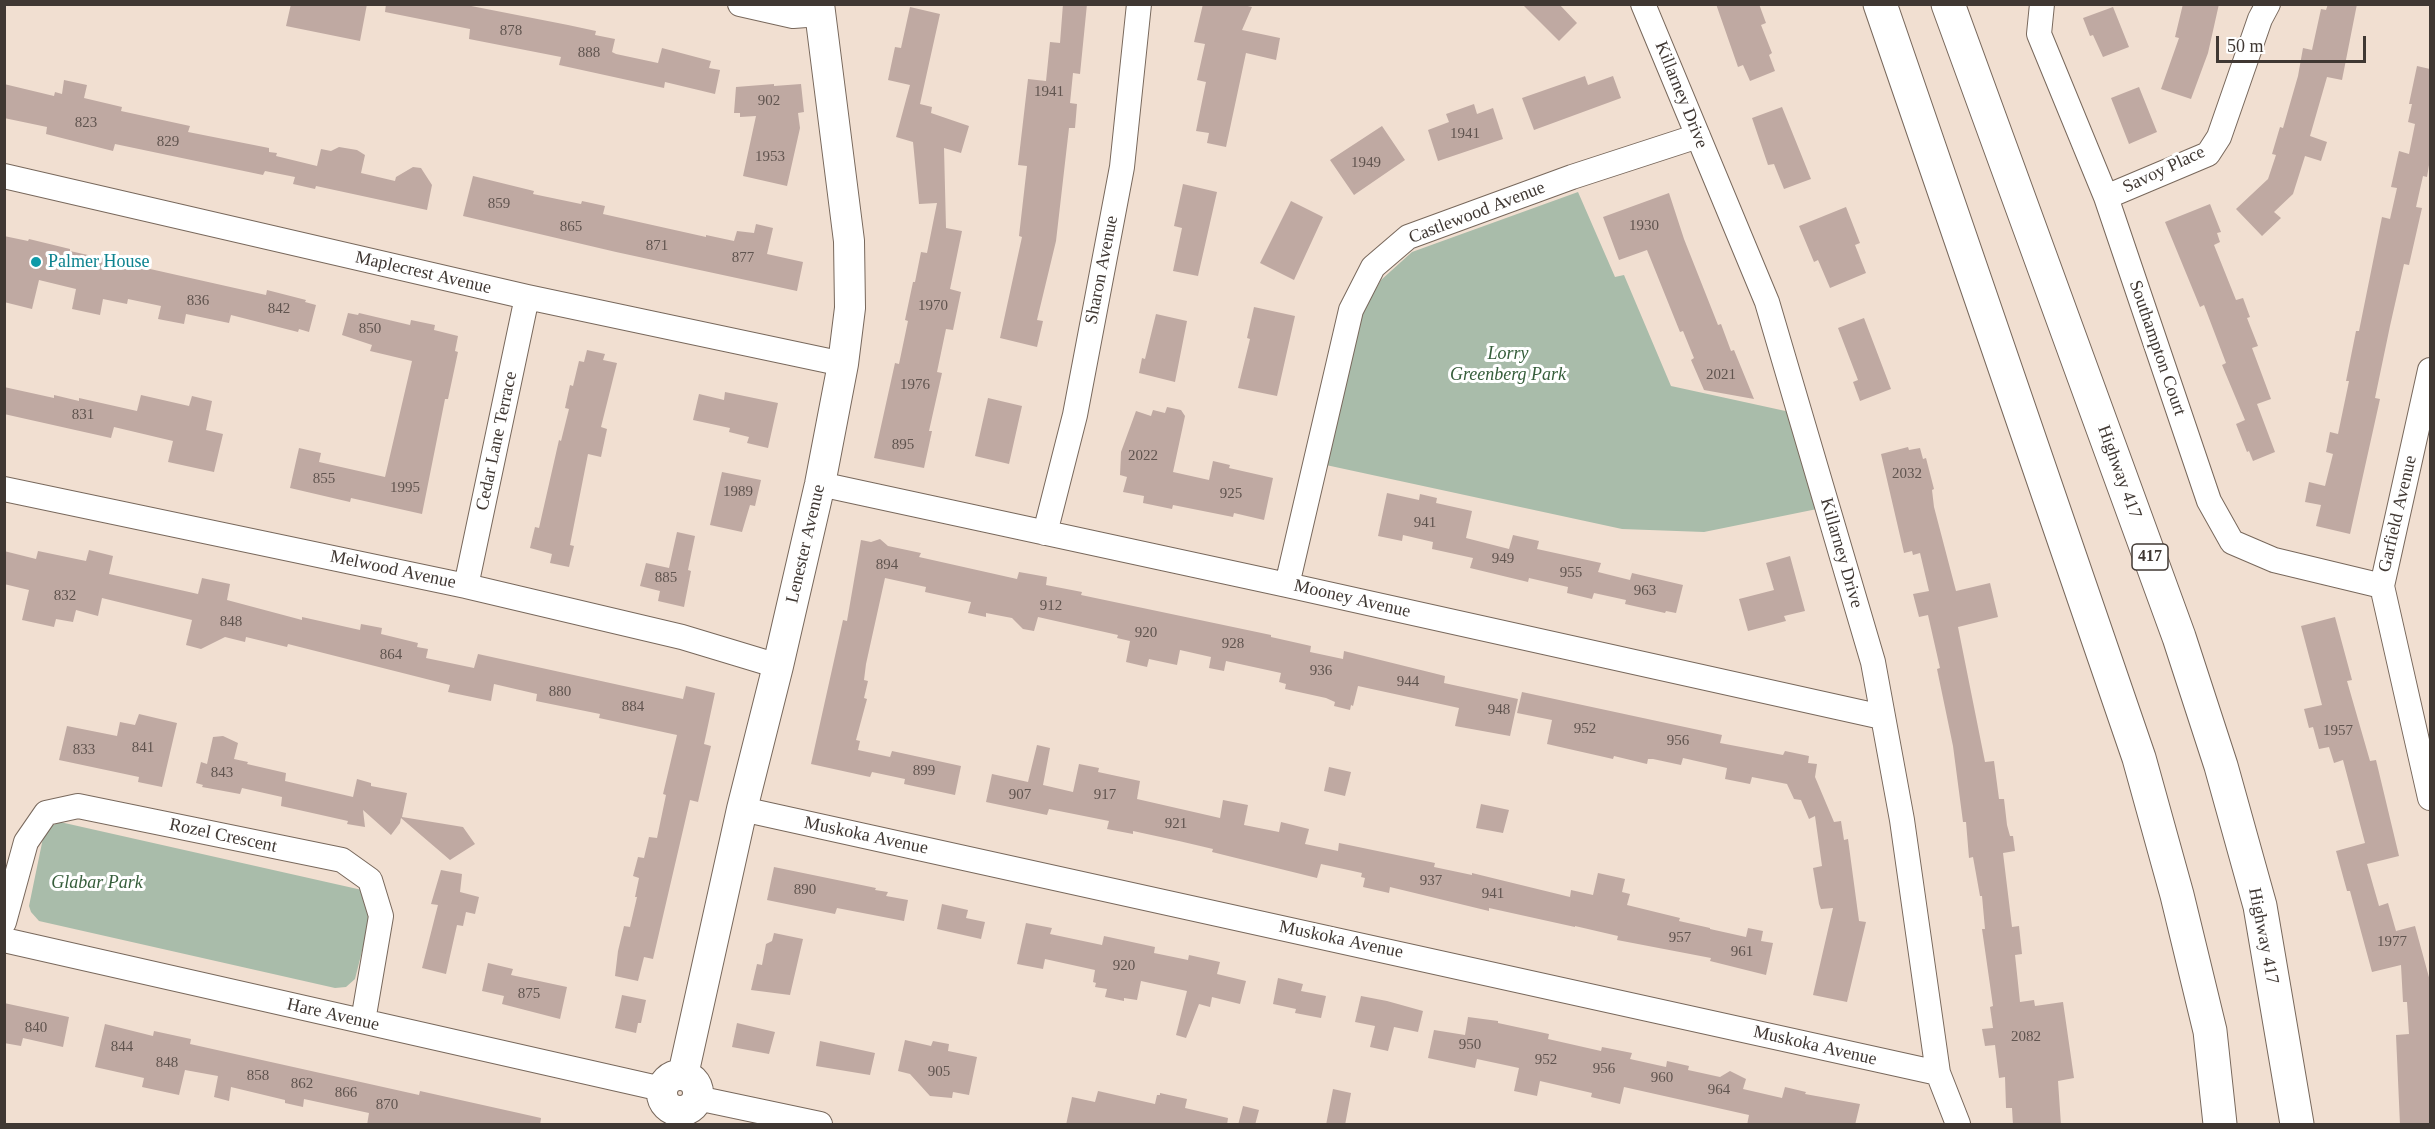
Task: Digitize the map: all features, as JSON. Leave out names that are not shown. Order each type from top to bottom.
[{"type":"highway","points":[[1868,4],[1908,82]]},
{"type":"highway","points":[[1880,4],[2139,758],[2178,895],[2210,1031],[2220,1125]]},
{"type":"highway","name":"Highway 417","points":[[1948,4],[2179,637],[2221,766],[2260,906],[2297,1125]]},
{"type":"street","points":[[740,4],[793,16],[819,9]]},
{"type":"street","name":"Sharon Avenue","points":[[1045,533],[1075,415],[1122,167],[1139,4]]},
{"type":"street","name":"Killarney Drive","points":[[1643,4],[1767,302],[1872,662],[1902,820],[1938,1073],[1958,1125]]},
{"type":"street","name":"Southampton Court","points":[[2042,4],[2039,34],[2106,197],[2209,501],[2232,542],[2274,560],[2382,586]]},
{"type":"street","name":"Savoy Place","points":[[2106,197],[2208,154],[2219,137],[2260,19],[2268,4]]},
{"type":"street","name":"Lenester Avenue","points":[[678,1099],[742,809],[820,484],[843,364],[850,308],[849,241],[819,9]]},
{"type":"street","name":"Castlewood Avenue","points":[[1287,585],[1351,310],[1373,267],[1408,237],[1572,177],[1698,136]]},
{"type":"street","name":"Maplecrest Avenue","points":[[4,176],[527,297],[843,364]]},
{"type":"street","name":"Cedar Lane Terrace","points":[[466,586],[527,297]]},
{"type":"street","name":"Garfield Avenue","points":[[2430,370],[2382,586],[2430,798]]},
{"type":"street","name":"Mooney Avenue","points":[[820,484],[1882,717]]},
{"type":"street","name":"Melwood Avenue","points":[[4,489],[466,586],[682,636],[778,666]]},
{"type":"street","name":"Rozel Crescent","points":[[4,922],[26,842],[46,813],[78,806],[342,860],[370,880],[381,916],[363,1021]]},
{"type":"street","name":"Muskoka Avenue","points":[[742,809],[1938,1073]]},
{"type":"street","name":"Hare Avenue","points":[[4,940],[363,1021],[678,1099],[820,1125]]},
{"type":"green space","name":"Lorry Greenberg Park","points":[[1578,192],[1615,277],[1624,275],[1671,386],[1790,412],[1817,509],[1704,532],[1622,529],[1326,465],[1361,314],[1381,280],[1412,252]]},
{"type":"green space","name":"Glabar Park","points":[[60,822],[362,890],[372,911],[355,979],[346,987],[335,988],[39,921],[29,906],[43,838],[49,827]]},
{"type":"building","points":[[291,4],[367,4],[360,41],[286,26]]},
{"type":"building","points":[[386,4],[461,4],[596,31],[595,35],[615,39],[612,52],[616,54],[658,63],[662,48],[711,61],[709,68],[720,70],[715,94],[665,82],[664,88],[559,65],[561,57],[469,39],[470,29],[385,12]]},
{"type":"building","points":[[1063,4],[1087,4],[1080,74],[1073,73],[1070,103],[1077,104],[1075,128],[1069,128],[1056,241],[1037,320],[1043,321],[1037,347],[1000,338],[1022,237],[1019,236],[1027,166],[1018,165],[1028,79],[1046,81],[1050,42],[1060,43]]},
{"type":"building","points":[[1203,4],[1239,4],[1252,7],[1242,30],[1280,38],[1276,60],[1246,53],[1226,147],[1207,143],[1209,133],[1196,131],[1206,82],[1197,80],[1205,44],[1194,42]]},
{"type":"building","points":[[1522,4],[1559,4],[1577,23],[1559,41]]},
{"type":"building","points":[[1716,4],[1759,4],[1766,23],[1761,25],[1772,53],[1769,55],[1775,71],[1750,81],[1743,65],[1738,67]]},
{"type":"building","points":[[2183,4],[2219,4],[2208,53],[2191,99],[2161,89],[2179,38],[2175,37]]},
{"type":"building","points":[[2328,4],[2357,4],[2342,80],[2327,77],[2310,136],[2327,142],[2321,161],[2305,156],[2293,194],[2274,212],[2281,218],[2262,236],[2236,209],[2268,179],[2276,155],[2272,154],[2280,127],[2283,128],[2298,76],[2303,48],[2312,50],[2321,9],[2326,10]]},
{"type":"building","points":[[910,7],[940,14],[920,104],[932,107],[931,113],[969,126],[961,153],[944,148],[946,228],[962,231],[950,289],[961,292],[953,330],[946,329],[937,372],[942,373],[929,431],[932,431],[924,468],[874,458],[895,363],[899,364],[913,282],[915,282],[921,252],[927,253],[937,203],[919,204],[913,142],[896,137],[910,85],[888,80],[895,47],[901,48]]},
{"type":"building","points":[[2113,7],[2129,47],[2103,57],[2093,35],[2090,36],[2083,18]]},
{"type":"building","points":[[2417,66],[2430,69],[2430,159],[2427,177],[2423,176],[2416,207],[2422,208],[2409,265],[2404,264],[2390,326],[2375,398],[2380,399],[2350,534],[2316,526],[2321,505],[2305,502],[2309,482],[2325,486],[2333,454],[2326,452],[2330,432],[2338,434],[2356,331],[2359,331],[2382,217],[2390,219],[2397,188],[2391,187],[2399,151],[2409,154],[2415,124],[2408,122],[2412,104],[2409,104]]},
{"type":"building","points":[[1585,76],[1588,85],[1613,76],[1621,98],[1534,130],[1522,98]]},
{"type":"building","points":[[64,80],[87,85],[84,98],[122,107],[121,111],[190,126],[188,132],[269,148],[269,152],[277,153],[276,156],[317,166],[321,149],[331,151],[339,147],[357,150],[365,155],[361,173],[395,181],[396,177],[413,167],[421,168],[432,185],[427,210],[316,186],[315,189],[293,184],[295,177],[265,171],[263,175],[115,144],[113,151],[46,134],[47,127],[4,118],[4,84],[54,96],[55,92],[62,94]]},
{"type":"building","points":[[774,84],[774,86],[801,84],[804,112],[798,113],[800,128],[787,186],[743,176],[756,116],[740,117],[740,113],[734,113],[736,87]]},
{"type":"building","points":[[2139,87],[2157,132],[2129,144],[2111,98]]},
{"type":"building","points":[[1474,104],[1477,114],[1493,108],[1503,139],[1438,161],[1428,130],[1449,122],[1446,114]]},
{"type":"building","points":[[1782,107],[1811,179],[1784,189],[1774,164],[1768,165],[1752,118]]},
{"type":"building","points":[[1382,126],[1405,160],[1354,195],[1330,160]]},
{"type":"building","points":[[473,176],[534,191],[533,194],[581,204],[582,201],[605,206],[603,214],[706,237],[706,235],[734,241],[737,231],[754,233],[756,224],[773,228],[767,254],[803,262],[797,291],[463,216]]},
{"type":"building","points":[[1183,184],[1217,192],[1198,276],[1173,271],[1182,228],[1174,226]]},
{"type":"building","points":[[1669,193],[1684,239],[1718,325],[1721,324],[1731,351],[1734,350],[1754,399],[1704,390],[1691,360],[1694,358],[1683,331],[1680,332],[1647,250],[1619,260],[1603,217]]},
{"type":"building","points":[[1291,201],[1323,217],[1294,280],[1260,263]]},
{"type":"building","points":[[2210,204],[2221,232],[2217,233],[2220,242],[2214,245],[2236,300],[2243,298],[2250,317],[2247,318],[2258,346],[2252,348],[2271,399],[2257,404],[2275,452],[2253,461],[2236,424],[2245,420],[2222,365],[2226,363],[2204,305],[2200,307],[2165,222]]},
{"type":"building","points":[[1846,207],[1860,243],[1855,245],[1866,273],[1830,288],[1818,260],[1814,262],[1799,226]]},
{"type":"building","points":[[4,236],[28,241],[29,239],[70,249],[70,251],[266,295],[267,290],[306,300],[305,302],[316,305],[309,332],[299,329],[298,332],[231,315],[229,323],[186,314],[184,324],[158,319],[161,306],[128,299],[127,304],[103,299],[100,315],[72,309],[76,289],[39,280],[32,309],[4,302]]},
{"type":"building","points":[[1254,307],[1295,316],[1277,396],[1238,388],[1250,339],[1247,338]]},
{"type":"building","points":[[348,313],[358,315],[359,313],[410,325],[411,320],[435,325],[434,330],[458,336],[455,351],[458,352],[448,399],[445,399],[422,514],[351,498],[350,502],[290,488],[299,448],[321,453],[319,462],[385,477],[412,361],[370,351],[372,345],[342,335]]},
{"type":"building","points":[[1156,314],[1187,321],[1175,382],[1139,373],[1142,358],[1145,359]]},
{"type":"building","points":[[1864,318],[1891,389],[1860,401],[1853,382],[1858,380],[1838,328]]},
{"type":"building","points":[[587,350],[605,354],[603,360],[617,363],[601,427],[607,429],[601,457],[588,454],[570,545],[574,546],[569,567],[550,563],[552,554],[530,548],[535,527],[539,528],[559,440],[561,441],[569,409],[565,408],[570,385],[573,386],[579,361],[584,362]]},
{"type":"building","points":[[4,387],[54,398],[54,395],[79,401],[79,398],[137,411],[141,395],[189,406],[192,396],[212,401],[206,430],[223,434],[214,472],[168,462],[173,441],[114,427],[111,438],[4,414]]},
{"type":"building","points":[[725,392],[778,403],[768,448],[747,443],[749,437],[729,432],[730,428],[693,420],[699,394],[724,400]]},
{"type":"building","points":[[988,398],[1022,406],[1009,464],[975,456]]},
{"type":"building","points":[[1167,407],[1181,410],[1185,416],[1173,472],[1209,480],[1213,461],[1230,465],[1229,468],[1273,478],[1264,520],[1234,513],[1233,517],[1173,505],[1172,509],[1143,503],[1144,496],[1123,492],[1127,477],[1120,475],[1121,452],[1136,411],[1151,416],[1153,410],[1165,413]]},
{"type":"building","points":[[1908,447],[1909,450],[1920,448],[1923,459],[1926,458],[1934,489],[1932,490],[1934,507],[1956,591],[1990,583],[1998,617],[1958,627],[1985,762],[1994,761],[1999,799],[2004,799],[2007,825],[2010,836],[2013,836],[2015,851],[2003,853],[2012,927],[2019,926],[2022,954],[2015,955],[2020,1002],[2034,1000],[2035,1006],[2063,1002],[2074,1078],[2058,1081],[2061,1125],[2013,1125],[2012,1108],[2006,1108],[2005,1077],[1999,1078],[1995,1045],[1985,1046],[1982,1029],[1993,1028],[1990,1007],[1993,1006],[1982,929],[1985,929],[1982,896],[1980,896],[1973,857],[1969,858],[1966,822],[1963,822],[1953,746],[1937,669],[1940,668],[1928,615],[1919,617],[1913,594],[1929,591],[1920,553],[1913,555],[1912,551],[1904,553],[1881,454]]},
{"type":"building","points":[[722,472],[761,480],[755,506],[750,505],[742,532],[710,525]]},
{"type":"building","points":[[1387,493],[1419,500],[1420,494],[1437,498],[1436,503],[1472,511],[1466,538],[1509,549],[1513,535],[1539,541],[1537,549],[1601,563],[1598,572],[1630,580],[1632,573],[1683,585],[1676,613],[1666,611],[1665,613],[1625,604],[1626,600],[1594,593],[1592,599],[1567,593],[1568,587],[1529,578],[1528,582],[1470,568],[1473,558],[1432,549],[1433,542],[1403,535],[1402,541],[1378,536]]},
{"type":"building","points":[[677,532],[695,536],[684,607],[658,601],[660,591],[640,586],[646,563],[669,568]]},
{"type":"building","points":[[880,539],[888,546],[921,553],[919,557],[1017,579],[1019,572],[1047,577],[1046,585],[1082,592],[1081,595],[1271,635],[1271,637],[1311,646],[1310,652],[1343,659],[1344,651],[1445,676],[1444,683],[1518,699],[1510,736],[1455,726],[1459,708],[1358,686],[1350,710],[1334,706],[1335,702],[1326,698],[1285,689],[1286,684],[1279,682],[1281,673],[1226,661],[1224,671],[1209,668],[1211,657],[1180,650],[1177,665],[1149,659],[1147,667],[1126,662],[1130,641],[1117,638],[1118,635],[1038,617],[1034,631],[1023,629],[1012,618],[986,613],[986,617],[968,613],[971,602],[925,592],[926,587],[885,578],[866,664],[864,680],[868,681],[864,698],[867,699],[856,740],[860,741],[858,750],[890,757],[892,751],[961,766],[955,795],[904,784],[905,779],[872,772],[870,777],[811,764],[843,620],[847,621],[861,540],[871,542]]},
{"type":"building","points":[[89,550],[113,556],[109,574],[198,594],[202,578],[230,584],[227,600],[302,620],[302,617],[360,630],[361,624],[382,628],[381,634],[418,643],[417,647],[428,649],[426,658],[474,668],[478,654],[683,699],[686,686],[715,693],[704,744],[711,746],[698,802],[690,800],[653,959],[644,957],[638,981],[615,976],[618,951],[624,926],[630,927],[637,897],[635,897],[639,878],[633,876],[638,857],[644,858],[649,837],[657,838],[666,795],[663,794],[677,735],[599,718],[600,714],[536,701],[537,694],[494,684],[491,701],[448,692],[450,685],[288,644],[287,647],[246,637],[245,642],[225,637],[201,649],[186,645],[192,620],[102,598],[98,616],[76,610],[73,622],[56,619],[54,627],[22,620],[29,590],[4,584],[4,551],[36,559],[38,551],[86,561]]},
{"type":"building","points":[[1790,556],[1805,611],[1784,616],[1786,621],[1748,631],[1739,599],[1774,590],[1766,563]]},
{"type":"building","points":[[2335,617],[2352,680],[2347,681],[2370,761],[2376,760],[2399,856],[2367,864],[2379,906],[2388,903],[2396,931],[2415,926],[2430,981],[2430,1125],[2400,1125],[2396,1035],[2409,1034],[2407,1002],[2403,1002],[2401,965],[2372,972],[2350,891],[2347,891],[2336,851],[2365,843],[2343,760],[2334,763],[2329,747],[2319,749],[2313,727],[2309,728],[2304,709],[2322,705],[2301,626]]},
{"type":"building","points":[[1522,692],[1722,735],[1720,743],[1783,755],[1785,751],[1809,756],[1808,763],[1817,764],[1815,777],[1834,822],[1841,821],[1844,840],[1848,839],[1859,921],[1866,922],[1847,1002],[1813,995],[1833,908],[1821,909],[1819,904],[1813,868],[1822,866],[1815,816],[1809,819],[1801,800],[1794,799],[1787,784],[1752,777],[1750,784],[1725,779],[1727,768],[1683,758],[1681,765],[1653,759],[1648,759],[1647,764],[1547,744],[1552,720],[1517,713]]},
{"type":"building","points":[[139,714],[177,723],[162,787],[138,782],[139,777],[59,760],[67,726],[117,736],[120,722],[135,725]]},
{"type":"building","points":[[223,736],[238,743],[234,759],[286,773],[285,781],[353,797],[357,779],[371,783],[371,786],[407,793],[402,817],[463,827],[475,844],[450,860],[401,818],[391,835],[363,810],[365,827],[281,806],[282,797],[242,788],[240,794],[202,787],[203,785],[196,783],[201,762],[207,764],[213,737]]},
{"type":"building","points":[[1037,745],[1050,748],[1043,785],[1073,792],[1079,764],[1099,768],[1098,772],[1140,781],[1137,799],[1220,818],[1223,800],[1248,805],[1244,825],[1279,832],[1281,822],[1309,829],[1305,844],[1338,851],[1339,843],[1435,863],[1434,867],[1472,875],[1472,873],[1570,897],[1571,890],[1593,895],[1598,873],[1625,879],[1622,892],[1630,894],[1627,905],[1680,918],[1679,921],[1746,937],[1748,928],[1763,931],[1761,941],[1773,943],[1766,975],[1710,961],[1711,958],[1617,940],[1618,936],[1575,926],[1489,908],[1489,911],[1390,887],[1389,893],[1363,887],[1365,878],[1361,877],[1362,873],[1321,864],[1317,878],[1212,852],[1213,849],[1179,841],[1133,831],[1133,834],[1107,829],[1109,821],[1049,809],[1047,815],[986,802],[992,774],[1028,782]]},
{"type":"building","points":[[1329,767],[1351,772],[1345,796],[1324,791]]},
{"type":"building","points":[[1481,804],[1509,810],[1503,833],[1476,828]]},
{"type":"building","points":[[774,867],[876,888],[875,890],[888,892],[886,896],[908,900],[904,921],[837,908],[835,914],[767,900]]},
{"type":"building","points":[[441,870],[462,874],[460,892],[479,897],[475,914],[466,912],[463,926],[457,925],[446,974],[422,968],[438,905],[431,904]]},
{"type":"building","points":[[942,904],[968,910],[966,918],[985,922],[981,939],[937,929]]},
{"type":"building","points":[[1026,923],[1052,928],[1050,934],[1102,945],[1104,936],[1155,947],[1154,953],[1188,960],[1189,955],[1220,962],[1217,974],[1246,981],[1240,1004],[1212,997],[1210,1007],[1199,1004],[1186,1038],[1176,1035],[1187,991],[1141,981],[1137,1000],[1124,998],[1124,1001],[1105,997],[1107,989],[1095,987],[1096,983],[1093,982],[1095,970],[1045,959],[1043,969],[1017,964]]},
{"type":"building","points":[[774,933],[803,939],[790,995],[751,990],[757,964],[762,965],[766,944],[772,941]]},
{"type":"building","points":[[488,963],[513,969],[511,975],[567,987],[560,1019],[502,1004],[504,996],[482,991]]},
{"type":"building","points":[[1278,978],[1303,984],[1301,991],[1326,996],[1321,1018],[1295,1013],[1296,1009],[1273,1004]]},
{"type":"building","points":[[622,995],[646,1000],[641,1023],[638,1023],[636,1033],[615,1028]]},
{"type":"building","points":[[1361,996],[1423,1011],[1418,1032],[1394,1027],[1388,1051],[1370,1047],[1375,1026],[1355,1022]]},
{"type":"building","points":[[4,1003],[69,1017],[63,1047],[23,1038],[21,1046],[4,1043]]},
{"type":"building","points":[[1468,1017],[1498,1021],[1498,1023],[1549,1034],[1548,1039],[1601,1051],[1602,1047],[1632,1053],[1630,1059],[1666,1067],[1667,1061],[1689,1066],[1688,1070],[1720,1077],[1730,1071],[1746,1079],[1743,1089],[1782,1098],[1785,1087],[1806,1092],[1805,1094],[1860,1104],[1855,1125],[1747,1125],[1749,1115],[1624,1087],[1620,1104],[1591,1097],[1592,1093],[1540,1081],[1537,1096],[1514,1091],[1519,1068],[1477,1059],[1475,1068],[1428,1058],[1434,1030],[1465,1035]]},
{"type":"building","points":[[737,1023],[775,1032],[769,1054],[732,1047]]},
{"type":"building","points":[[105,1024],[153,1036],[154,1031],[191,1039],[190,1044],[419,1095],[420,1091],[541,1118],[540,1125],[367,1125],[369,1113],[304,1099],[303,1107],[285,1103],[285,1100],[231,1087],[229,1101],[214,1097],[218,1076],[185,1070],[179,1095],[142,1087],[144,1078],[95,1067]]},
{"type":"building","points":[[905,1040],[931,1046],[933,1041],[949,1044],[948,1051],[977,1057],[969,1095],[953,1092],[952,1098],[930,1096],[910,1074],[898,1071]]},
{"type":"building","points":[[820,1041],[875,1053],[870,1075],[816,1066]]},
{"type":"building","points":[[1333,1089],[1351,1093],[1345,1125],[1326,1125]]},
{"type":"building","points":[[1098,1091],[1155,1104],[1157,1095],[1160,1093],[1187,1099],[1185,1108],[1228,1118],[1227,1125],[1066,1125],[1072,1097],[1095,1102]]},
{"type":"building","points":[[1243,1106],[1259,1110],[1255,1125],[1238,1125]]},
{"type":"place","name":"Palmer House","points":[[36,262]]}]
